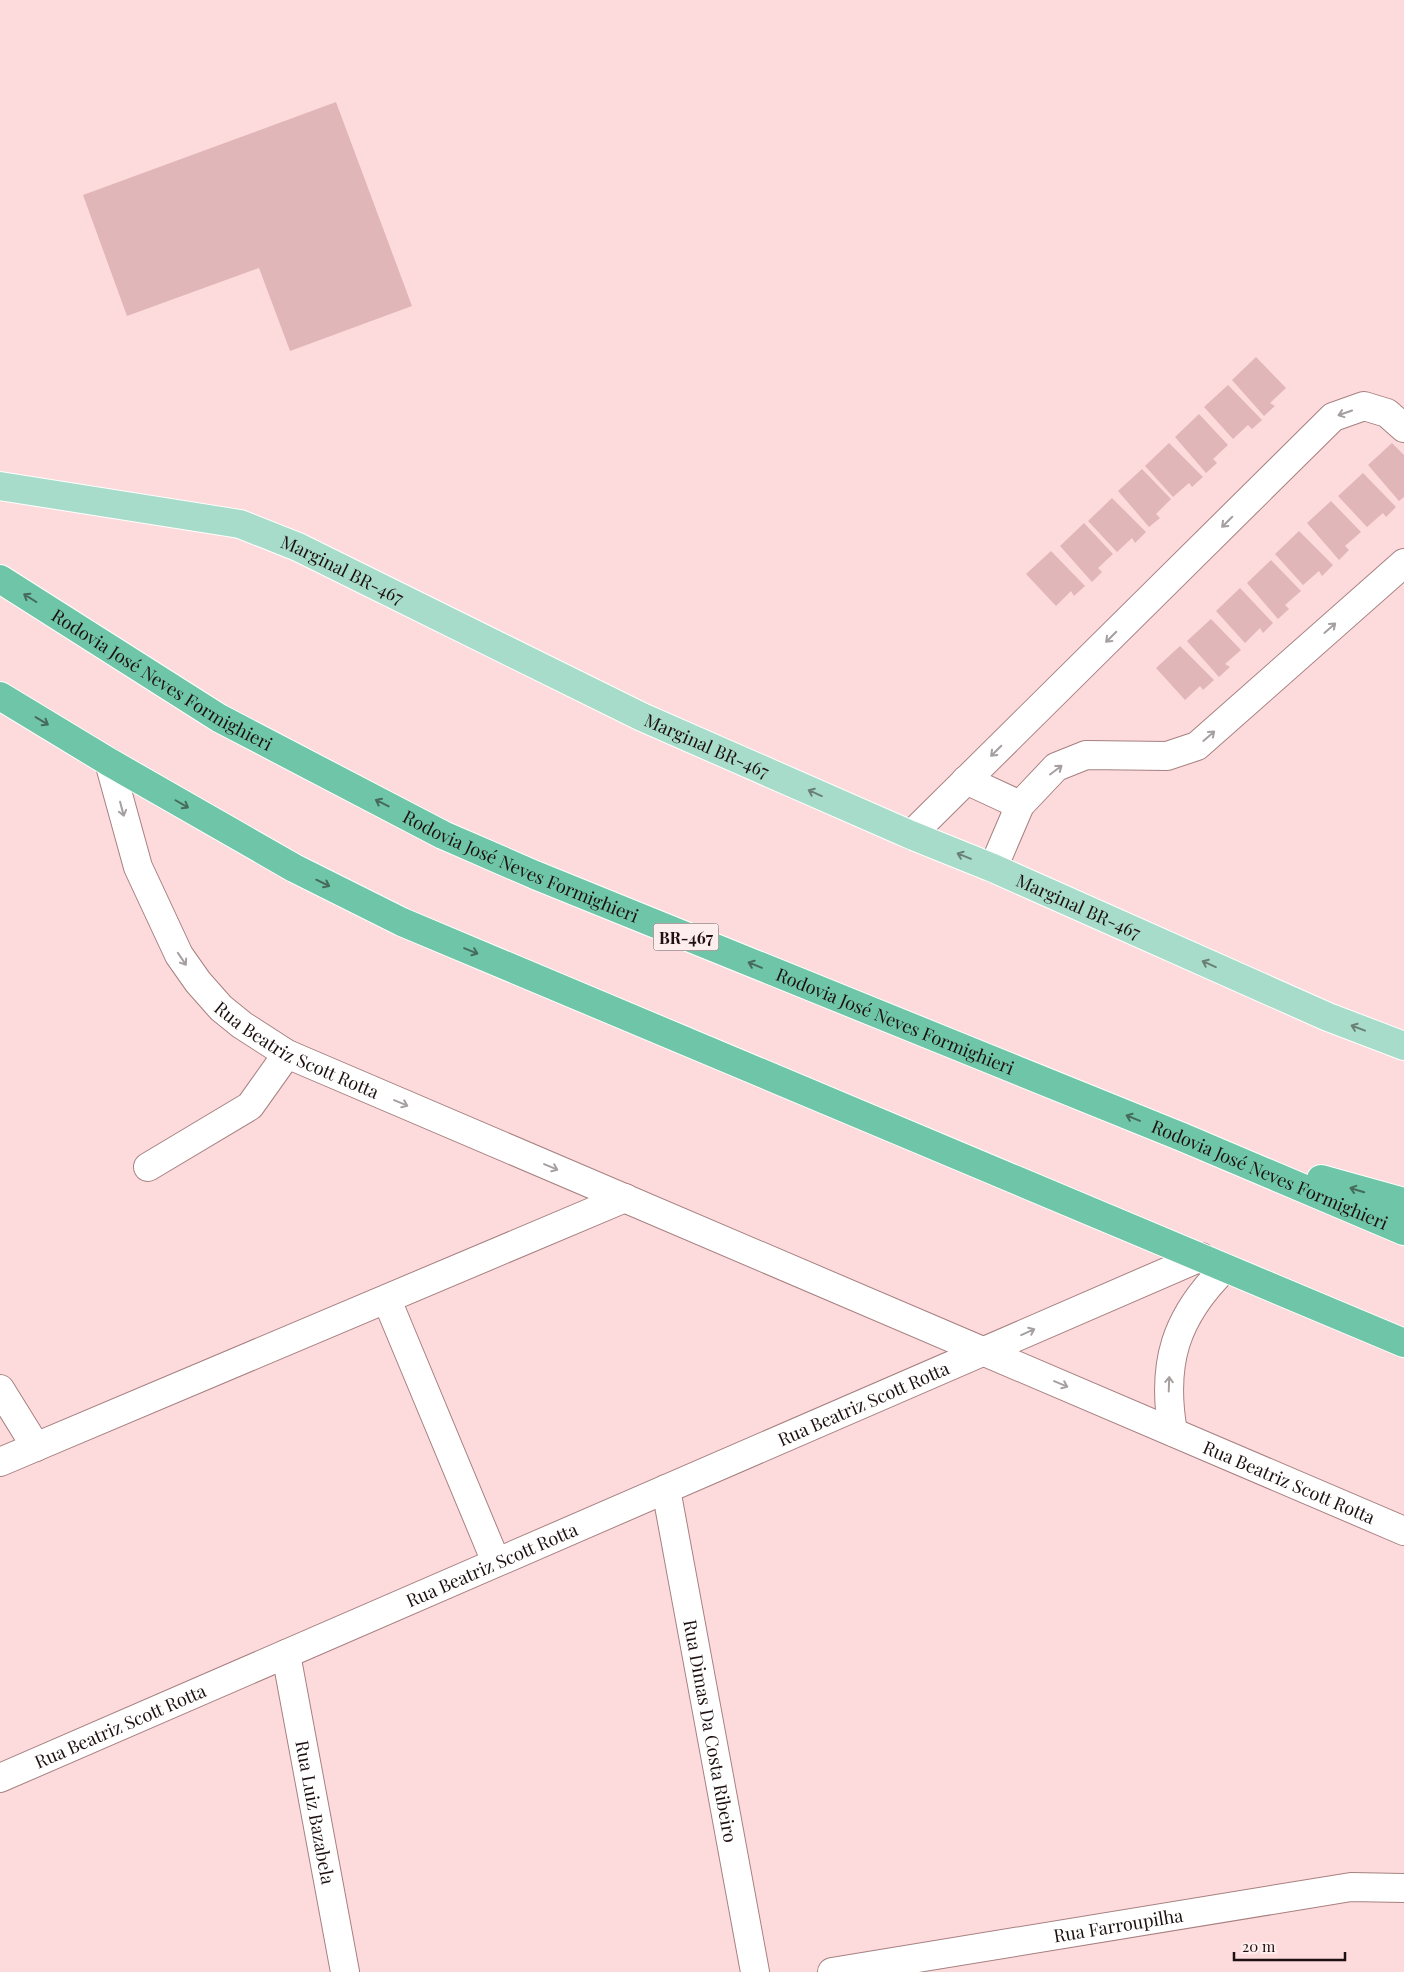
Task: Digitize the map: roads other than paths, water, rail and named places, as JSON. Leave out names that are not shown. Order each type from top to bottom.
[{"type":"highway","name":"Rodovia José Neves Formighieri","points":[[0,579],[219,718],[443,835],[544,879],[1182,1137],[1404,1231]]},
{"type":"highway","points":[[0,696],[109,762],[294,868],[402,922],[1404,1343]]},
{"type":"highway","points":[[1182,1137],[1369,1194],[1404,1202]]},
{"type":"main road","name":"Marginal BR-467","points":[[0,486],[240,524],[298,547],[642,717],[911,835],[993,868],[1328,1017],[1404,1046]]},
{"type":"street","points":[[911,835],[1333,417],[1364,406],[1387,413],[1404,428]]},
{"type":"street","points":[[993,868],[1020,805],[1056,767],[1086,755],[1166,756],[1197,746],[1404,563]]},
{"type":"street","name":"Rua Beatriz Scott Rotta","points":[[109,762],[138,867],[179,955],[198,982],[221,1008],[256,1036],[287,1054],[1404,1531]]},
{"type":"street","points":[[966,780],[1020,805]]},
{"type":"street","points":[[148,1167],[250,1106],[287,1054]]},
{"type":"street","points":[[0,1462],[625,1198]]},
{"type":"street","name":"Rua Beatriz Scott Rotta","points":[[0,1778],[1201,1257]]},
{"type":"street","points":[[1174,1432],[1169,1405],[1169,1378],[1181,1328],[1193,1306],[1208,1286],[1226,1268]]},
{"type":"street","points":[[387,1300],[496,1562]]},
{"type":"street","points":[[0,1389],[36,1447]]},
{"type":"street","name":"Rua Dimas Da Costa Ribeiro","points":[[666,1489],[755,1972]]},
{"type":"street","name":"Rua Luiz Bazabela","points":[[286,1654],[345,1972]]},
{"type":"street","name":"Rua Farroupilha","points":[[832,1972],[1351,1886],[1404,1888]]}]
